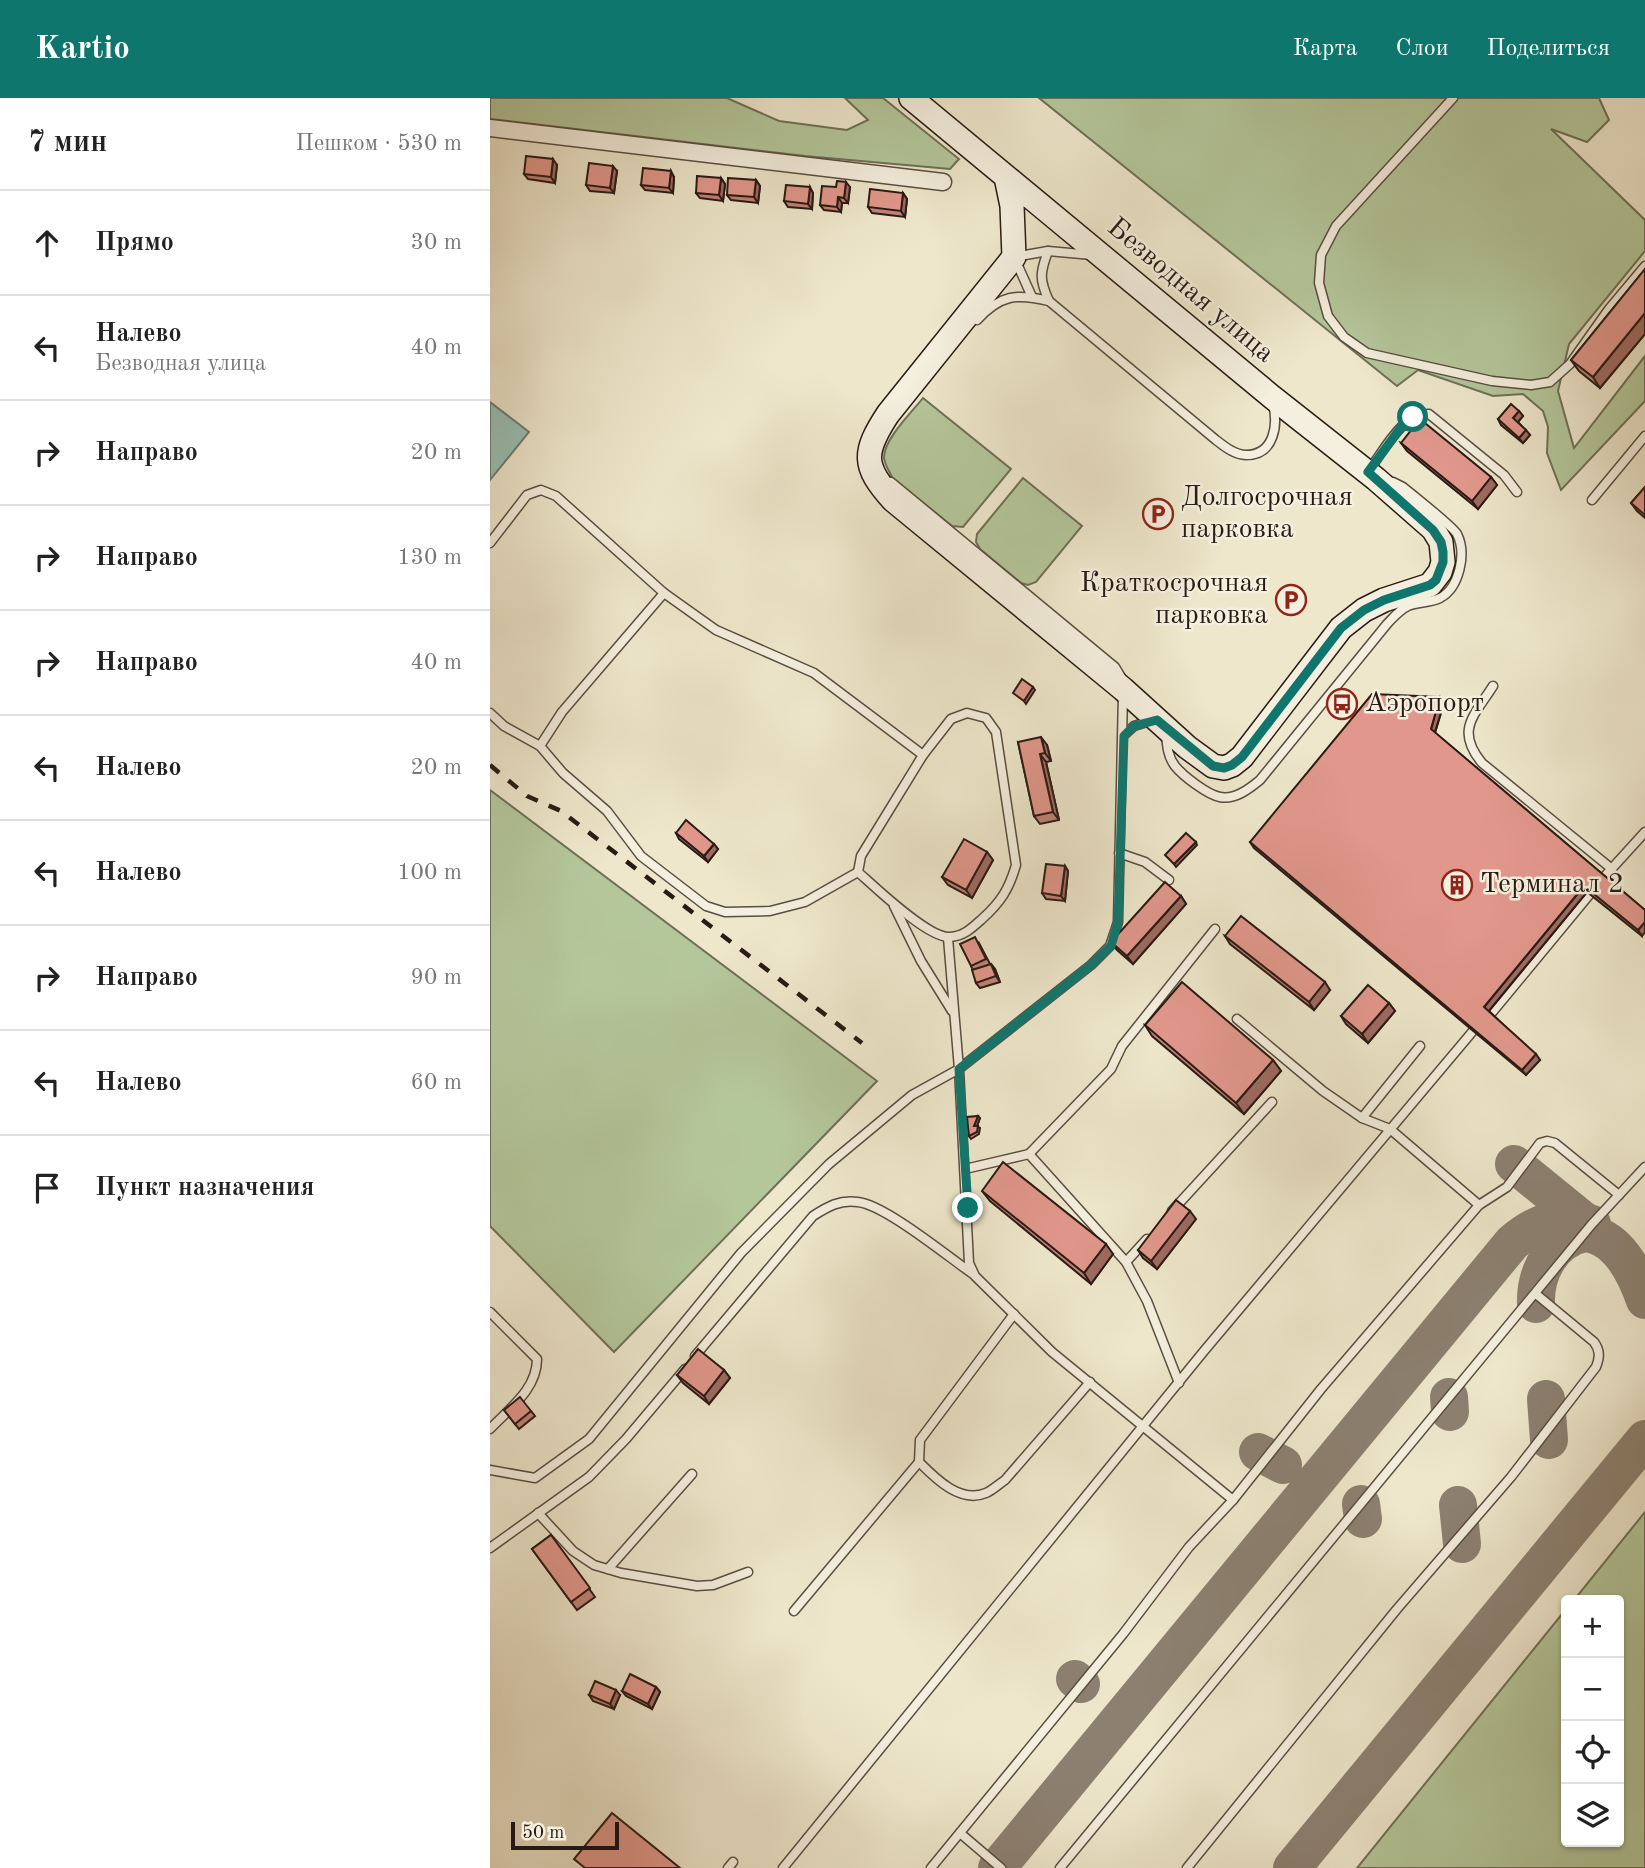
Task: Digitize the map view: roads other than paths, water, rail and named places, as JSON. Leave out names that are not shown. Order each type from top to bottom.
[{"type":"main road","name":"Безводная улица","points":[[911,98],[1272,397],[1372,476],[1433,530],[1441,542],[1443,562],[1436,580],[1430,585],[1384,600],[1364,610],[1341,628],[1262,733],[1232,765],[1224,768],[1213,766],[1162,724]]},
{"type":"main road","points":[[1006,177],[1012,206],[1014,257],[888,414],[870,449],[870,467],[877,482],[893,500],[1162,724]]},
{"type":"street","points":[[490,128],[943,182]]},
{"type":"lane","points":[[1453,98],[1336,226],[1321,255],[1320,284],[1328,316],[1344,337],[1367,353],[1492,381],[1531,385],[1550,382],[1570,364],[1609,309],[1645,266]]},
{"type":"lane","points":[[1032,297],[1014,257],[1048,251],[1101,256]]},
{"type":"lane","points":[[1048,251],[1040,276],[1041,285],[1049,301],[1184,415],[1231,451],[1244,455],[1255,454],[1270,442],[1276,418],[1272,397]]},
{"type":"lane","points":[[969,330],[990,306],[1007,298],[1020,296],[1049,301]]},
{"type":"lane","points":[[1124,736],[1134,726],[1162,724],[1167,750],[1175,767],[1208,793],[1222,798],[1241,794],[1260,780],[1387,624],[1408,606],[1433,601],[1450,590],[1460,569],[1461,553],[1457,533],[1403,487],[1390,480],[1372,476],[1402,426],[1413,417],[1429,414],[1504,475],[1517,492]]},
{"type":"lane","points":[[883,442],[891,428]]},
{"type":"lane","points":[[1592,500],[1645,436]]},
{"type":"lane","points":[[490,1470],[535,1478],[589,1439],[741,1253],[829,1164],[912,1095],[959,1069],[1091,965],[1111,946],[1118,922],[1124,736],[1120,674],[1115,667],[894,485],[884,473]]},
{"type":"lane","points":[[490,543],[527,495],[541,490],[556,496],[664,593],[716,630],[814,673],[923,755]]},
{"type":"lane","points":[[540,746],[562,712],[664,593]]},
{"type":"lane","points":[[1493,686],[1470,723],[1468,740],[1473,752],[1482,763],[1612,869]]},
{"type":"lane","points":[[490,713],[504,726],[540,746],[563,772],[607,811],[641,856],[706,906],[725,912],[770,911],[805,902],[859,872]]},
{"type":"lane","points":[[967,713],[986,718],[996,732],[1016,865],[1010,886],[992,911],[967,933],[948,938],[929,931],[859,872],[861,856],[923,755],[951,719],[967,713]]},
{"type":"lane","points":[[1605,876],[1645,832]]},
{"type":"lane","points":[[1119,853],[1145,862],[1169,880]]},
{"type":"lane","points":[[1490,1014],[1590,894]]},
{"type":"lane","points":[[892,901],[921,961],[953,1014]]},
{"type":"lane","points":[[965,1169],[1029,1154],[1111,1069],[1122,1045],[1215,929]]},
{"type":"lane","points":[[948,938],[959,1069],[970,1264],[975,1276]]},
{"type":"lane","points":[[1237,1019],[1323,1091],[1362,1118],[1390,1129],[1479,1205]]},
{"type":"lane","points":[[783,1868],[1179,1383],[1473,1031]]},
{"type":"lane","points":[[1362,1118],[1420,1046]]},
{"type":"lane","points":[[1162,1222],[1272,1102]]},
{"type":"lane","points":[[931,1868],[1123,1634],[1189,1547],[1233,1500],[1325,1385],[1479,1205],[1507,1187],[1540,1143],[1555,1143],[1619,1195]]},
{"type":"lane","points":[[1029,1154],[1126,1262],[1147,1301],[1179,1383]]},
{"type":"lane","points":[[1060,1868],[1592,1224],[1645,1167]]},
{"type":"lane","points":[[490,1548],[590,1477],[813,1216],[833,1203],[857,1201],[878,1208],[975,1276],[1052,1352],[1233,1500]]},
{"type":"lane","points":[[1126,1262],[1153,1232]]},
{"type":"lane","points":[[1187,1868],[1414,1588],[1511,1477],[1597,1367],[1598,1348],[1594,1342],[1536,1294]]},
{"type":"lane","points":[[490,1312],[537,1359],[537,1373],[530,1387],[490,1429]]},
{"type":"lane","points":[[794,1611],[919,1462],[920,1440],[1014,1314]]},
{"type":"lane","points":[[919,1462],[941,1483],[962,1493],[975,1496],[988,1492],[1005,1480],[1090,1382]]},
{"type":"lane","points":[[608,1569],[692,1474]]},
{"type":"lane","points":[[538,1513],[573,1552],[594,1565],[621,1573],[697,1586],[713,1585],[748,1572]]},
{"type":"lane","points":[[960,1833],[1001,1868]]},
{"type":"water","points":[[490,402],[529,432],[490,480]]},
{"type":"railway","points":[[490,765],[527,796],[561,811],[862,1043]]},
{"type":"place","name":"Долгосрочная парковка","points":[[1158,514]]},
{"type":"place","name":"Краткосрочная парковка","points":[[1291,600]]},
{"type":"place","name":"Аэропорт","points":[[1342,704]]},
{"type":"place","name":"Терминал 2","points":[[1457,885]]}]
